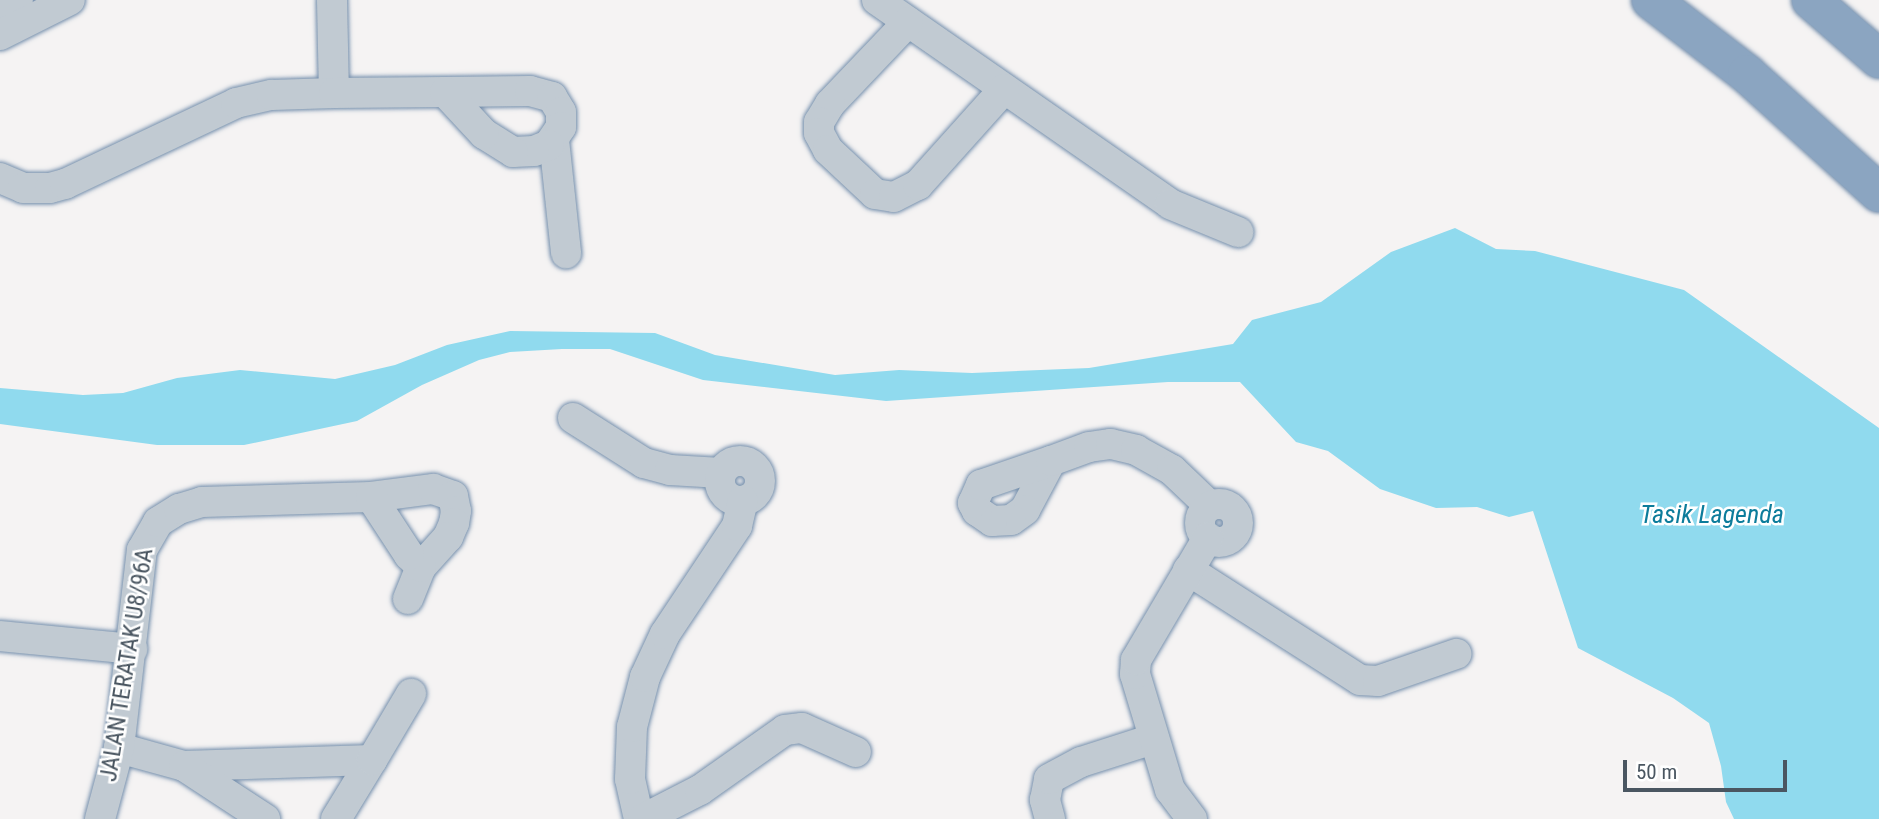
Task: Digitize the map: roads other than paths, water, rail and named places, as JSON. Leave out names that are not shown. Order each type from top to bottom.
[{"type":"highway","points":[[1651,0],[1747,74],[1879,193]]},
{"type":"highway","points":[[1811,0],[1879,59]]},
{"type":"street","points":[[0,9],[18,0]]},
{"type":"street","points":[[0,35],[70,0]]},
{"type":"street","points":[[332,0],[334,93]]},
{"type":"street","points":[[877,0],[1170,204],[1238,232]]},
{"type":"street","points":[[908,22],[830,104],[820,122],[820,133],[828,150],[875,194],[894,197],[918,185],[1004,89]]},
{"type":"street","points":[[0,178],[23,188],[50,188],[236,103],[272,95],[445,92],[546,94],[562,112],[561,127],[554,139],[534,151],[513,152],[484,134],[445,92]]},
{"type":"street","points":[[554,139],[566,253]]},
{"type":"street","points":[[573,418],[644,463],[670,470],[721,473],[719,480],[723,494],[736,502],[743,501],[737,526],[665,634],[645,677],[632,727],[630,779],[641,819],[700,790],[785,730],[802,728],[856,752]]},
{"type":"street","points":[[1051,461],[1089,447],[1111,444],[1136,450],[1172,470],[1210,506],[1222,503],[1232,508],[1239,526],[1227,541],[1208,538],[1136,660],[1135,674],[1170,790],[1192,819]]},
{"type":"street","name":"JALAN TERATAK U8/96A","points":[[100,819],[119,748],[142,550],[158,522],[179,509],[202,502],[371,497],[433,489],[453,496],[456,511],[448,537],[421,567],[408,600]]},
{"type":"street","points":[[371,497],[421,567]]},
{"type":"street","points":[[1188,570],[1360,680],[1378,681],[1456,654]]},
{"type":"street","points":[[0,636],[132,649]]},
{"type":"street","points":[[336,819],[411,694]]},
{"type":"street","points":[[1050,819],[1045,800],[1049,779],[1081,762],[1153,740]]},
{"type":"street","points":[[119,748],[184,766],[372,760]]},
{"type":"street","points":[[184,766],[265,819]]},
{"type":"water","name":"Tasik Lagenda","points":[[1455,228],[1496,249],[1535,251],[1684,290],[1879,428],[1879,819],[1734,819],[1726,802],[1721,766],[1709,723],[1673,698],[1578,648],[1533,511],[1509,517],[1477,507],[1436,508],[1380,489],[1328,451],[1296,442],[1240,382],[1168,382],[886,401],[703,380],[610,349],[562,349],[510,352],[479,360],[422,385],[357,421],[244,445],[157,445],[0,424],[0,388],[83,395],[123,393],[177,378],[240,370],[335,379],[395,365],[447,345],[510,331],[655,333],[715,355],[835,375],[899,370],[972,373],[1089,368],[1233,344],[1252,320],[1321,302],[1391,252]]}]
